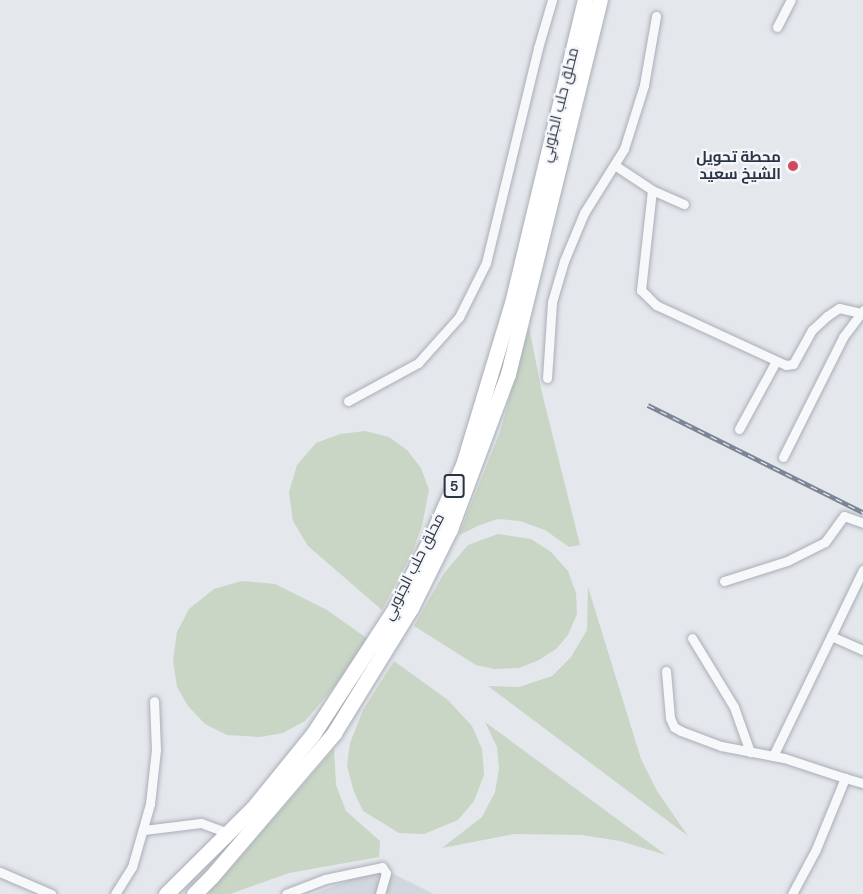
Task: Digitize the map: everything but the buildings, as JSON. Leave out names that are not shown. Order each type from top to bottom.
[{"type":"highway","name":"محلق حلب الجنوبي","points":[[166,894],[253,808],[313,734],[361,664],[418,563],[463,465],[513,299],[585,0]]},
{"type":"highway","name":"محلق حلب الجنوبي","points":[[194,894],[334,733],[411,608],[450,529],[507,374],[600,0]]},
{"type":"street","points":[[348,401],[418,363],[459,317],[486,263],[538,48],[552,0]]},
{"type":"street","points":[[777,27],[791,0]]},
{"type":"street","points":[[547,378],[552,303],[564,261],[585,213],[616,166],[630,132],[644,85],[656,16]]},
{"type":"street","points":[[616,166],[652,190],[684,204]]},
{"type":"street","points":[[652,190],[641,290],[656,305],[786,365],[793,364],[812,330],[839,308],[862,312],[843,337],[783,457]]},
{"type":"street","points":[[739,429],[776,361]]},
{"type":"street","points":[[724,581],[787,561],[825,542],[844,516],[863,523]]},
{"type":"street","points":[[773,756],[863,570]]},
{"type":"street","points":[[831,636],[863,650]]},
{"type":"street","points":[[692,638],[734,707],[750,752]]},
{"type":"street","points":[[666,671],[669,686],[668,703],[674,727],[721,746],[773,756],[863,783]]},
{"type":"street","points":[[115,894],[132,867],[150,804],[156,750],[154,701]]},
{"type":"street","points":[[792,894],[816,849],[845,778]]},
{"type":"street","points":[[144,830],[201,823],[228,833]]},
{"type":"street","points":[[286,894],[325,879],[382,867],[386,873],[380,894]]},
{"type":"street","points":[[0,872],[51,894]]},
{"type":"shaded area","points":[[381,868],[434,894],[313,894],[326,889]]},
{"type":"green space","points":[[529,327],[542,393],[580,545],[569,547],[545,530],[520,521],[498,519],[459,535],[500,432]]},
{"type":"green space","points":[[365,431],[389,437],[407,450],[421,468],[429,490],[422,526],[412,553],[382,610],[308,546],[293,521],[289,492],[297,465],[316,443],[340,434]]},
{"type":"green space","points":[[498,534],[531,539],[551,552],[568,571],[576,593],[577,614],[568,635],[556,649],[539,660],[519,668],[494,669],[476,665],[414,626],[444,573],[468,545]]},
{"type":"green space","points":[[242,581],[275,584],[327,610],[368,639],[336,685],[305,721],[283,733],[260,737],[227,735],[205,724],[188,706],[177,687],[173,661],[177,632],[189,609],[214,589]]},
{"type":"green space","points":[[588,587],[641,759],[657,791],[688,836],[488,686],[519,687],[552,676],[571,657],[587,630]]},
{"type":"green space","points":[[394,661],[448,700],[472,726],[482,749],[484,775],[474,801],[458,820],[424,834],[399,833],[363,811],[354,792],[347,766],[350,743],[363,710]]},
{"type":"green space","points":[[485,722],[666,855],[620,841],[582,835],[514,834],[442,848],[482,817],[495,792],[499,769],[497,747]]},
{"type":"green space","points":[[334,749],[336,785],[346,811],[380,841],[379,857],[289,873],[230,894],[208,894]]},
{"type":"railway","points":[[648,405],[863,512]]},
{"type":"place","name":"محطة تحويل الشيخ سعيد","points":[[793,166]]}]
